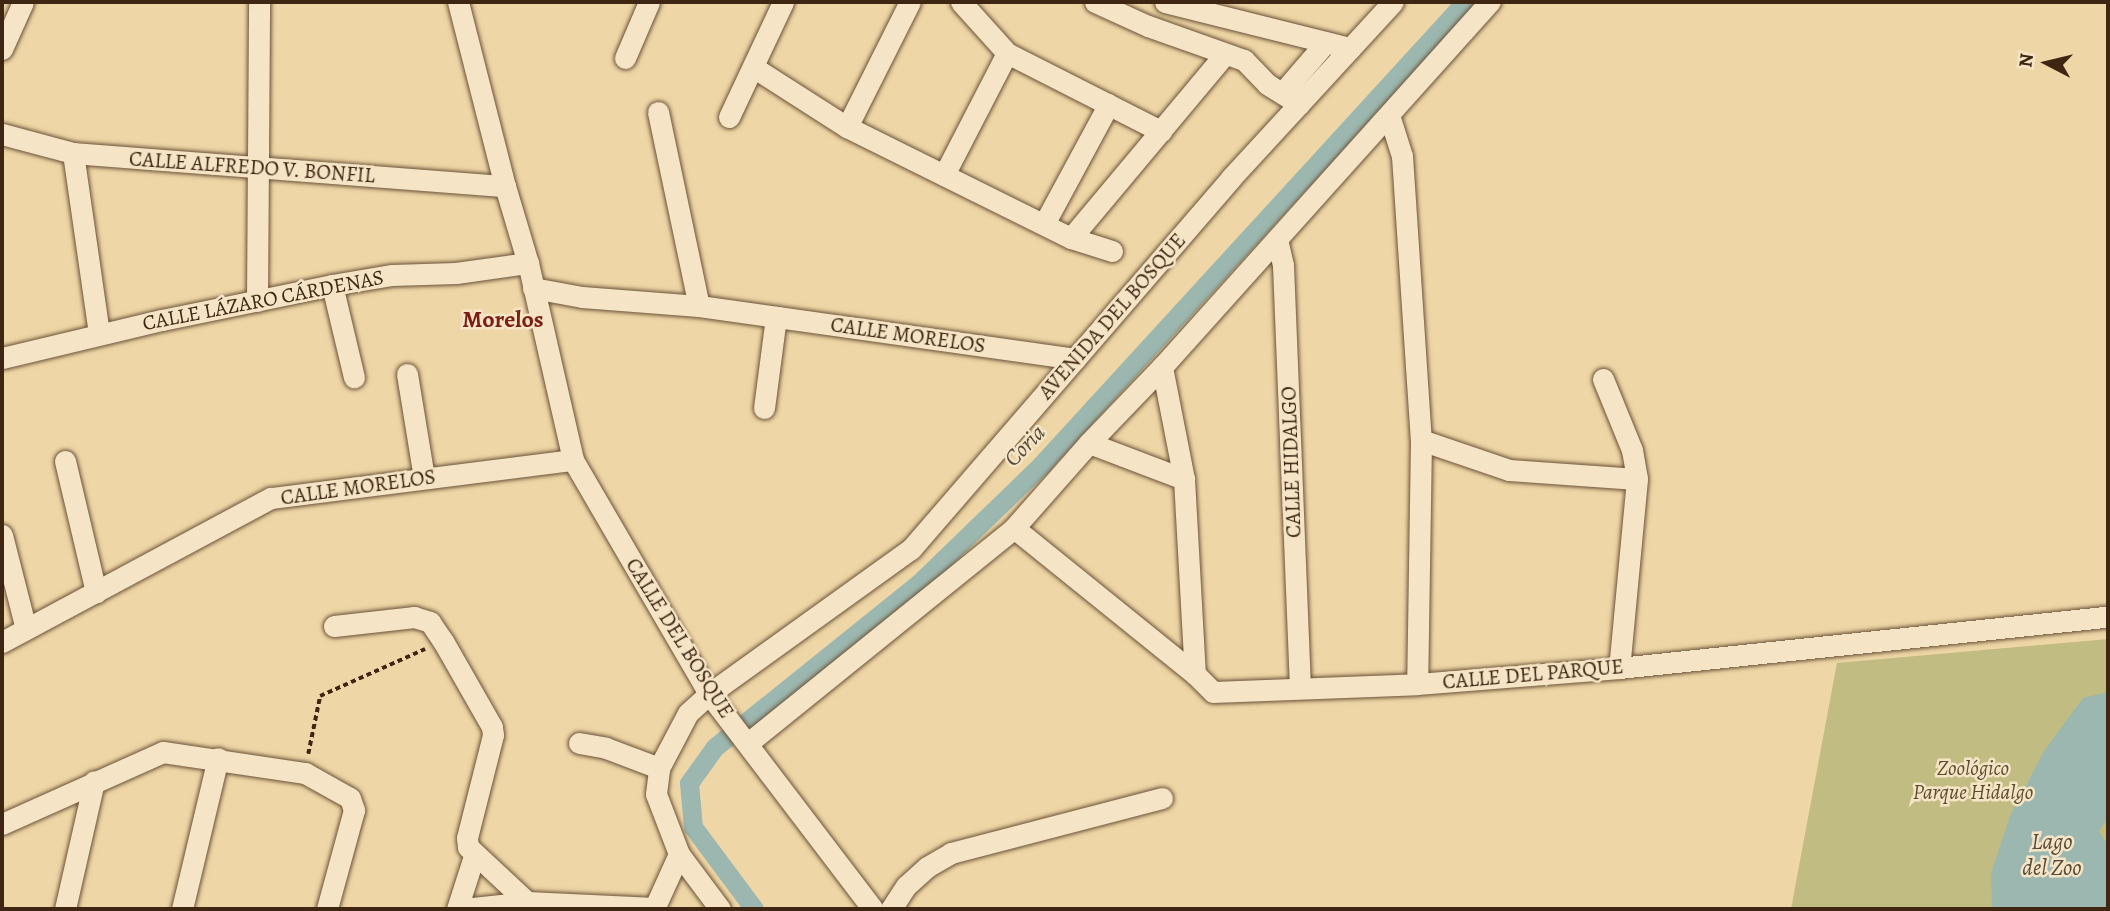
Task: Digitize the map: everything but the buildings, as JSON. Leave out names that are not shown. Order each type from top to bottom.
[{"type":"street","points":[[2,49],[23,2]]},
{"type":"street","points":[[257,301],[259,2]]},
{"type":"street","points":[[458,2],[505,186],[528,263],[573,460]]},
{"type":"street","points":[[625,58],[649,2]]},
{"type":"street","points":[[729,117],[783,2]]},
{"type":"street","points":[[847,127],[910,2]]},
{"type":"street","points":[[961,2],[1007,54],[1161,131]]},
{"type":"street","points":[[1095,2],[1148,26],[1244,60],[1267,84],[1290,98],[1326,42]]},
{"type":"street","points":[[1148,26],[1164,2],[1350,48]]},
{"type":"street","name":"AVENIDA DEL BOSQUE","points":[[679,854],[656,794],[659,768],[688,713],[709,694],[911,549],[1075,359],[1290,98],[1350,48],[1393,2]]},
{"type":"street","points":[[744,738],[1014,528],[1089,443],[1163,368],[1490,2]]},
{"type":"street","points":[[944,175],[1007,54]]},
{"type":"street","points":[[1071,238],[1224,55]]},
{"type":"street","points":[[752,67],[847,127],[1071,238],[1112,251]]},
{"type":"street","points":[[1044,224],[1109,104]]},
{"type":"street","points":[[658,112],[699,306]]},
{"type":"street","points":[[1389,115],[1402,156],[1421,440],[1417,684]]},
{"type":"street","name":"CALLE ALFREDO V. BONFIL","points":[[2,134],[73,153],[505,186]]},
{"type":"street","points":[[73,153],[99,334]]},
{"type":"street","name":"CALLE HIDALGO","points":[[1277,239],[1283,265],[1300,686]]},
{"type":"street","name":"CALLE LÁZARO CÁRDENAS","points":[[2,358],[99,334],[332,285],[392,275],[456,273],[528,263]]},
{"type":"street","points":[[332,285],[354,377]]},
{"type":"street","name":"CALLE MORELOS","points":[[533,288],[582,297],[699,306],[1075,359]]},
{"type":"street","points":[[764,408],[776,317]]},
{"type":"street","points":[[1163,368],[1184,479],[1195,674]]},
{"type":"street","points":[[407,374],[424,478]]},
{"type":"street","points":[[1602,379],[1632,450],[1637,479],[1619,668]]},
{"type":"street","points":[[1421,440],[1509,470],[1637,479]]},
{"type":"street","points":[[1089,443],[1184,479]]},
{"type":"street","name":"CALLE MORELOS","points":[[2,642],[271,498],[573,460]]},
{"type":"street","name":"CALLE DEL BOSQUE","points":[[573,460],[709,694],[873,909]]},
{"type":"street","points":[[65,461],[96,592]]},
{"type":"street","name":"CALLE DEL PARQUE","points":[[1014,528],[1195,674],[1213,692],[1300,686],[1417,684],[1619,668],[2108,617]]},
{"type":"street","points":[[2,535],[26,629]]},
{"type":"street","points":[[334,626],[414,617],[430,622],[492,727],[493,735],[467,838],[474,856],[527,902]]},
{"type":"street","points":[[579,743],[606,748],[659,768]]},
{"type":"street","points":[[2,824],[163,752],[218,758],[304,773],[351,798],[354,810],[327,909]]},
{"type":"street","points":[[182,909],[218,758]]},
{"type":"street","points":[[65,909],[94,781]]},
{"type":"street","points":[[891,909],[906,886],[927,866],[951,853],[1162,798]]},
{"type":"street","points":[[463,909],[527,902],[655,909],[679,854],[720,909]]},
{"type":"street","points":[[457,909],[474,856]]},
{"type":"path","points":[[304,773],[320,696],[443,641]]},
{"type":"green space","name":"Zoológico Parque Hidalgo","points":[[2108,639],[2108,909],[1791,909],[1837,663]]},
{"type":"water","name":"Lago del Zoo","points":[[2108,692],[2108,818],[2099,831],[2108,846],[2108,909],[1992,909],[1991,873],[2010,816],[2044,751],[2083,698]]},
{"type":"waterway","name":"Coria","points":[[754,909],[693,827],[689,783],[715,747],[919,583],[1041,465],[1465,2]]},
{"type":"district","name":"Morelos","points":[[503,320]]}]
